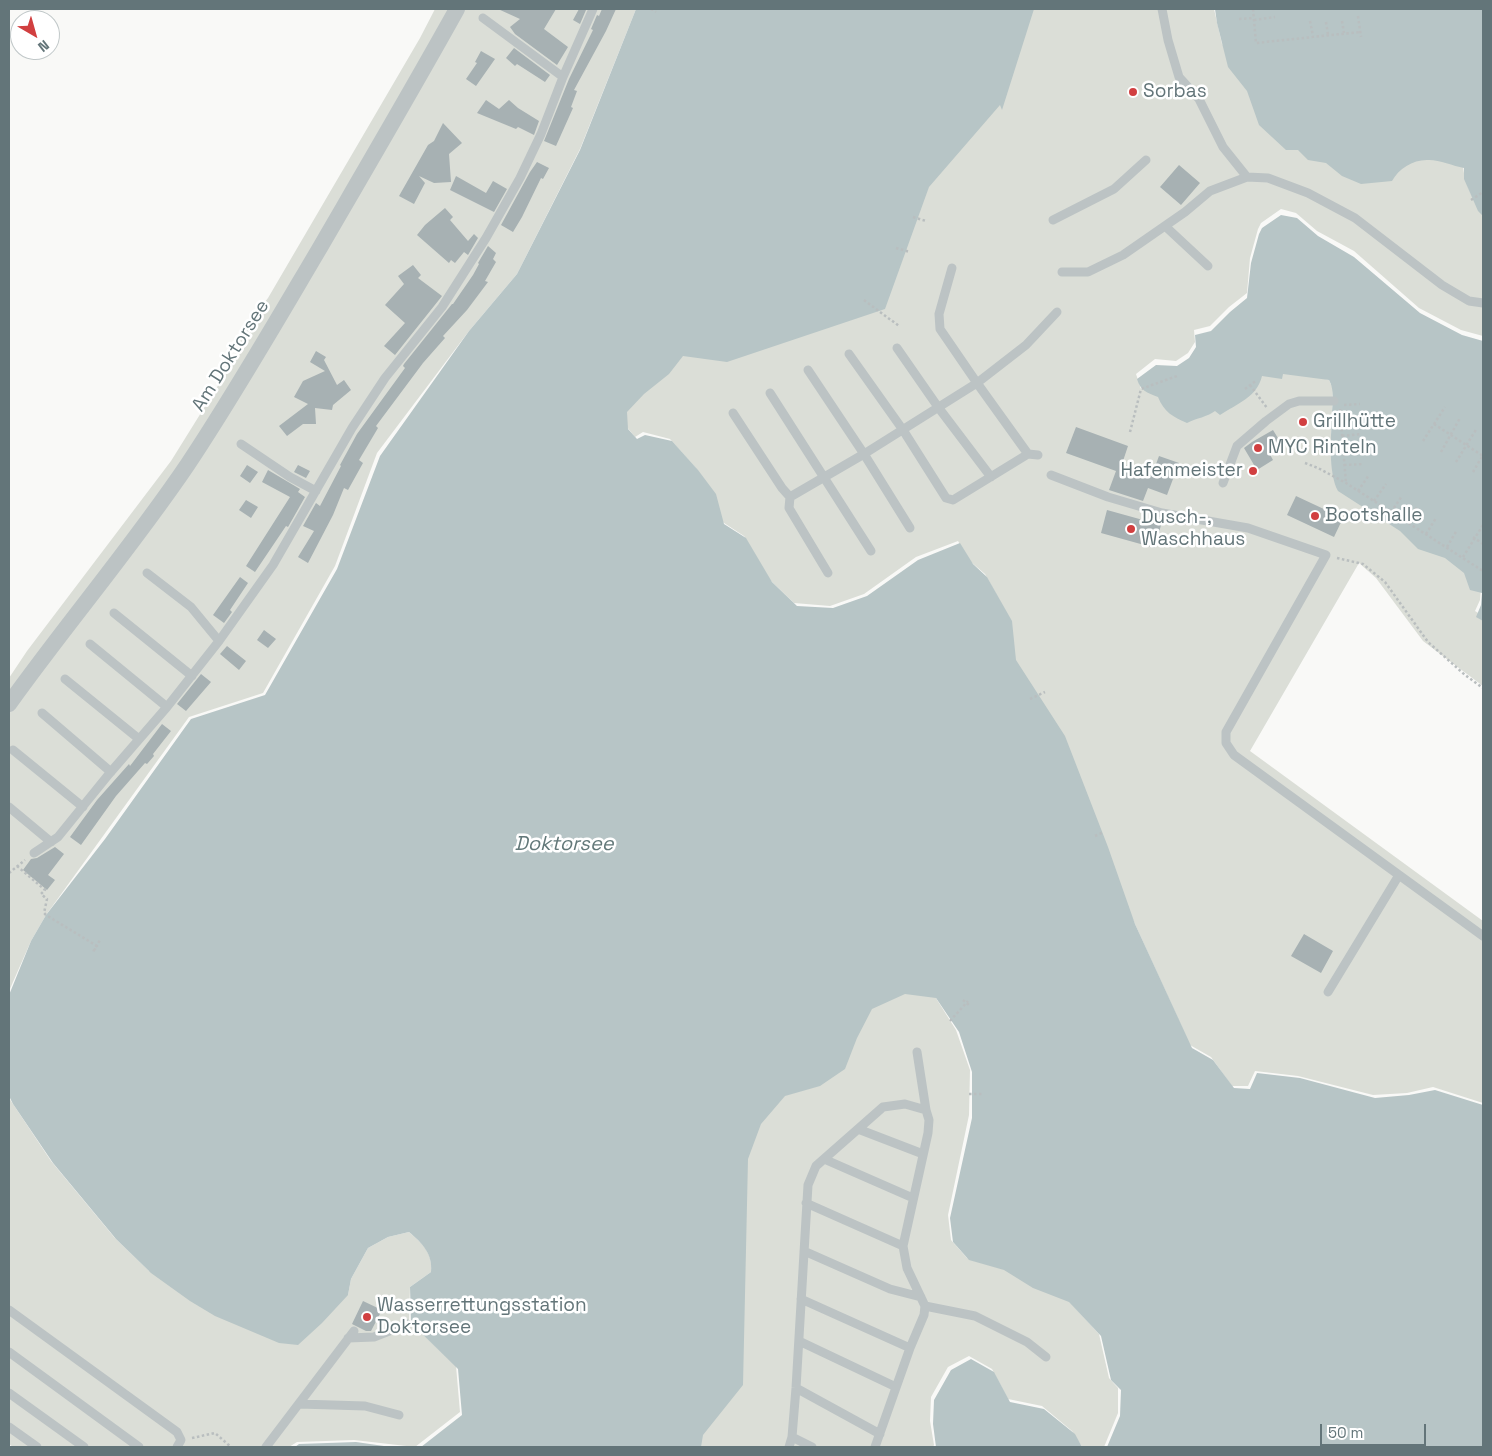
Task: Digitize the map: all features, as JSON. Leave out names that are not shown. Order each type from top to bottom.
[{"type":"street","name":"Am Doktorsee","points":[[9,704],[68,624],[124,554],[188,463],[273,328],[407,100],[457,9]]},
{"type":"lane","points":[[34,853],[58,837],[167,707],[219,641],[273,565],[352,428],[386,378],[442,307],[486,238],[520,178],[541,134],[563,76],[593,9]]},
{"type":"lane","points":[[1162,9],[1168,40],[1179,77],[1199,99],[1223,147],[1247,178]]},
{"type":"lane","points":[[482,18],[563,76]]},
{"type":"lane","points":[[1054,220],[1114,189],[1146,160]]},
{"type":"lane","points":[[1062,272],[1088,272],[1123,256],[1210,191],[1247,178],[1268,178],[1308,192],[1355,218],[1442,284],[1469,301],[1483,303]]},
{"type":"lane","points":[[1165,226],[1208,266]]},
{"type":"lane","points":[[849,354],[903,430],[946,498],[953,500],[1033,454],[976,383],[940,330],[939,314],[952,268]]},
{"type":"lane","points":[[790,497],[825,478],[976,383],[1026,345],[1057,312]]},
{"type":"lane","points":[[897,348],[938,407],[991,477]]},
{"type":"lane","points":[[808,370],[910,528]]},
{"type":"lane","points":[[770,393],[872,551]]},
{"type":"lane","points":[[1223,483],[1237,446],[1289,404],[1299,401],[1334,401]]},
{"type":"lane","points":[[733,413],[782,488],[790,497],[789,508],[828,573]]},
{"type":"lane","points":[[241,444],[290,477],[316,491]]},
{"type":"lane","points":[[1051,475],[1108,497],[1144,508],[1162,513],[1248,528],[1326,556],[1226,732],[1226,744],[1234,755],[1483,936]]},
{"type":"lane","points":[[147,573],[191,608],[219,641]]},
{"type":"lane","points":[[114,613],[192,676]]},
{"type":"lane","points":[[90,644],[167,707]]},
{"type":"lane","points":[[65,679],[140,739]]},
{"type":"lane","points":[[42,712],[111,772]]},
{"type":"lane","points":[[13,750],[83,807]]},
{"type":"lane","points":[[9,807],[51,842]]},
{"type":"lane","points":[[1328,992],[1399,874]]},
{"type":"lane","points":[[876,1447],[910,1348],[924,1315],[925,1306],[907,1268],[903,1246],[929,1120],[917,1052]]},
{"type":"lane","points":[[789,1447],[792,1437],[796,1388],[808,1185],[816,1166],[882,1107],[905,1104],[926,1110]]},
{"type":"lane","points":[[858,1129],[923,1154]]},
{"type":"lane","points":[[824,1159],[913,1198]]},
{"type":"lane","points":[[806,1203],[903,1246]]},
{"type":"lane","points":[[804,1251],[890,1289],[921,1297]]},
{"type":"lane","points":[[801,1299],[910,1348]]},
{"type":"lane","points":[[925,1306],[975,1316],[1026,1342],[1046,1357]]},
{"type":"lane","points":[[9,1310],[177,1432],[179,1444]]},
{"type":"lane","points":[[266,1447],[351,1335],[374,1337],[406,1324]]},
{"type":"lane","points":[[799,1341],[896,1387]]},
{"type":"lane","points":[[9,1352],[139,1447]]},
{"type":"lane","points":[[796,1388],[880,1434]]},
{"type":"lane","points":[[9,1393],[84,1447]]},
{"type":"lane","points":[[299,1404],[365,1406],[399,1415]]},
{"type":"lane","points":[[9,1427],[37,1447]]},
{"type":"lane","points":[[792,1437],[812,1447]]},
{"type":"path","points":[[651,9],[656,12]]},
{"type":"path","points":[[1253,9],[1256,43],[1360,32]]},
{"type":"path","points":[[1358,16],[1361,37]]},
{"type":"path","points":[[1239,19],[1275,17]]},
{"type":"path","points":[[1310,21],[1313,36]]},
{"type":"path","points":[[1342,21],[1344,33]]},
{"type":"path","points":[[1326,22],[1328,35]]},
{"type":"path","points":[[1471,200],[1483,192]]},
{"type":"path","points":[[913,217],[926,221]]},
{"type":"path","points":[[896,248],[910,252]]},
{"type":"path","points":[[864,300],[899,326]]},
{"type":"path","points":[[240,353],[249,329],[264,312]]},
{"type":"path","points":[[1130,432],[1141,389],[1177,376]]},
{"type":"path","points":[[1245,390],[1257,380]]},
{"type":"path","points":[[1250,385],[1270,411]]},
{"type":"path","points":[[1346,483],[1340,405],[1360,404]]},
{"type":"path","points":[[1423,440],[1444,407]]},
{"type":"path","points":[[1441,452],[1460,418]]},
{"type":"path","points":[[1341,420],[1360,419]]},
{"type":"path","points":[[1434,424],[1483,455],[1473,472]]},
{"type":"path","points":[[1456,462],[1477,428]]},
{"type":"path","points":[[1342,436],[1361,434]]},
{"type":"path","points":[[1343,450],[1362,448]]},
{"type":"path","points":[[1305,463],[1346,483],[1483,571]]},
{"type":"path","points":[[1344,465],[1364,464]]},
{"type":"path","points":[[1358,491],[1369,475]]},
{"type":"path","points":[[1374,501],[1386,484]]},
{"type":"path","points":[[1391,512],[1402,496]]},
{"type":"path","points":[[1407,522],[1418,506]]},
{"type":"path","points":[[1426,534],[1436,518]]},
{"type":"path","points":[[1463,557],[1483,525]]},
{"type":"path","points":[[1447,548],[1457,530]]},
{"type":"path","points":[[1473,537],[1483,544]]},
{"type":"path","points":[[1326,556],[1363,564],[1385,582],[1428,642],[1465,675],[1483,688]]},
{"type":"path","points":[[1030,700],[1045,692]]},
{"type":"path","points":[[1095,836],[1104,832]]},
{"type":"path","points":[[9,873],[34,853]]},
{"type":"path","points":[[17,866],[45,890],[41,894],[47,899],[44,913],[46,915],[97,946],[93,952],[97,946],[100,940]]},
{"type":"path","points":[[963,1000],[969,1005]]},
{"type":"path","points":[[950,1021],[968,1001]]},
{"type":"path","points":[[969,1094],[982,1094]]},
{"type":"path","points":[[405,1304],[441,1305],[440,1296]]},
{"type":"path","points":[[179,1444],[215,1433],[231,1447]]},
{"type":"shaded area","points":[[435,9],[636,9],[580,149],[517,274],[469,331],[377,453],[335,566],[263,693],[189,717],[46,915],[31,941],[9,991],[9,678],[27,651],[171,461],[232,363],[245,328],[268,298],[420,38]]},
{"type":"shaded area","points":[[1031,9],[1214,9],[1222,44],[1396,166],[1427,155],[1463,163],[1469,189],[1475,202],[1483,212],[1483,336],[1461,330],[1419,308],[1354,251],[1317,231],[1296,213],[1281,209],[1261,223],[1258,229],[1250,258],[1247,293],[1229,307],[1210,326],[1194,330],[1195,342],[1188,353],[1176,361],[1155,359],[1136,374],[1141,389],[1261,371],[1293,371],[1329,380],[1333,389],[1331,431],[1333,475],[1444,553],[1481,587],[1480,600],[1475,611],[1483,616],[1483,686],[1423,641],[1376,578],[1359,563],[1250,751],[1483,921],[1483,1103],[1433,1087],[1407,1093],[1373,1095],[1298,1076],[1255,1071],[1248,1086],[1232,1086],[1211,1057],[1190,1045],[1014,658],[1010,619],[985,574],[971,562],[958,541],[916,557],[864,594],[830,606],[794,603],[770,580],[744,536],[721,521],[713,492],[695,467],[670,439],[643,432],[635,437],[626,426],[625,410],[681,353],[927,185]]},
{"type":"shaded area","points":[[903,992],[934,995],[956,1030],[970,1070],[969,1115],[948,1215],[951,1240],[967,1258],[1002,1268],[1067,1299],[1099,1334],[1109,1378],[1118,1388],[1118,1413],[1104,1447],[1082,1447],[1072,1431],[1042,1406],[1008,1399],[992,1369],[969,1356],[948,1367],[931,1397],[930,1421],[933,1447],[698,1447],[746,1157],[759,1122],[870,1007]]},
{"type":"shaded area","points":[[9,1098],[51,1161],[114,1237],[149,1271],[348,1295],[351,1279],[368,1248],[388,1237],[409,1232],[429,1254],[431,1272],[410,1287],[409,1321],[456,1366],[460,1412],[415,1447],[354,1440],[297,1442],[289,1447],[13,1447],[9,1444]]},
{"type":"water","name":"Doktorsee","points":[[636,9],[1034,9],[1002,110],[1000,105],[929,187],[885,309],[727,362],[683,356],[669,374],[644,394],[627,412],[628,429],[637,439],[645,435],[672,441],[716,494],[724,524],[746,538],[772,582],[797,606],[833,608],[867,596],[918,560],[960,543],[973,564],[987,577],[1012,621],[1016,660],[1065,736],[1108,847],[1135,924],[1192,1048],[1213,1060],[1234,1088],[1250,1089],[1257,1073],[1300,1078],[1375,1098],[1409,1095],[1435,1090],[1483,1105],[1483,1447],[1107,1447],[1120,1416],[1121,1390],[1111,1380],[1101,1336],[1069,1302],[1033,1288],[1004,1270],[969,1260],[953,1242],[950,1218],[972,1118],[972,1072],[959,1032],[936,998],[905,994],[872,1009],[857,1038],[845,1069],[820,1086],[785,1096],[761,1124],[748,1159],[743,1385],[703,1435],[701,1447],[421,1447],[462,1415],[458,1369],[411,1323],[410,1287],[431,1272],[431,1266],[426,1249],[409,1232],[388,1237],[368,1248],[351,1279],[348,1295],[322,1323],[298,1345],[279,1343],[215,1316],[151,1273],[116,1239],[53,1163],[13,1104],[9,1096],[9,995],[31,941],[46,915],[105,839],[191,719],[265,695],[337,569],[380,456],[469,331],[517,274],[580,150]]},
{"type":"water","points":[[1215,9],[1483,9],[1483,216],[1478,211],[1464,179],[1464,168],[1433,160],[1423,160],[1403,168],[1392,181],[1361,184],[1342,176],[1326,163],[1308,160],[1298,150],[1286,150],[1259,125],[1247,91],[1228,67]]},
{"type":"water","points":[[1281,215],[1297,218],[1318,236],[1354,257],[1420,313],[1462,335],[1483,341],[1483,621],[1476,617],[1481,605],[1482,593],[1470,590],[1464,573],[1445,558],[1418,549],[1400,531],[1338,491],[1331,465],[1333,397],[1329,380],[1283,374],[1282,379],[1262,376],[1251,395],[1220,415],[1215,411],[1187,423],[1177,419],[1163,407],[1158,397],[1145,391],[1138,383],[1137,379],[1156,365],[1177,366],[1189,358],[1196,347],[1195,335],[1211,331],[1247,298],[1251,263],[1259,234],[1262,228]]},
{"type":"water","points":[[971,1359],[994,1372],[1010,1402],[1044,1409],[1075,1434],[1082,1447],[936,1447],[933,1424],[934,1400],[951,1370]]},
{"type":"water","points":[[356,1442],[391,1447],[295,1447],[299,1444]]},
{"type":"building","points":[[498,9],[556,9],[544,29],[568,47],[557,65],[515,34],[510,27],[520,19]]},
{"type":"building","points":[[579,9],[586,10],[580,24],[573,20]]},
{"type":"building","points":[[602,9],[616,9],[574,90],[577,91],[571,107],[573,108],[556,146],[544,141],[569,79],[593,30],[591,29],[597,15],[599,16]]},
{"type":"building","points":[[514,48],[550,75],[545,82],[517,64],[515,66],[506,58]]},
{"type":"building","points":[[481,51],[495,59],[476,86],[466,79],[477,63],[475,62]]},
{"type":"building","points":[[486,100],[499,109],[509,100],[539,121],[534,135],[518,127],[516,129],[477,113]]},
{"type":"building","points":[[443,123],[462,143],[449,154],[451,182],[434,183],[419,176],[425,183],[414,204],[399,196],[428,145],[434,141]]},
{"type":"building","points":[[537,162],[549,168],[543,179],[541,178],[513,232],[501,225]]},
{"type":"building","points":[[1179,165],[1200,183],[1181,205],[1160,187]]},
{"type":"building","points":[[456,176],[486,193],[493,181],[507,189],[494,212],[450,190]]},
{"type":"building","points":[[445,208],[453,217],[450,220],[468,241],[474,234],[478,238],[468,255],[464,252],[455,263],[451,260],[449,263],[417,235],[425,225]]},
{"type":"building","points":[[488,246],[496,253],[493,259],[496,262],[485,281],[488,282],[467,310],[443,336],[445,338],[423,363],[376,426],[378,428],[359,460],[363,463],[348,490],[344,488],[333,515],[308,563],[298,557],[314,531],[303,526],[316,503],[320,506],[357,434],[405,368],[404,364],[453,304],[473,275]]},
{"type":"building","points":[[413,265],[421,275],[418,278],[442,296],[395,355],[384,346],[405,323],[385,305],[404,284],[398,276]]},
{"type":"building","points":[[316,351],[326,357],[324,360],[337,385],[344,380],[351,390],[333,405],[332,410],[315,408],[316,424],[303,424],[287,436],[279,426],[308,404],[294,397],[303,381],[325,371],[310,362]]},
{"type":"building","points":[[1076,427],[1128,446],[1122,464],[1152,475],[1159,456],[1179,463],[1167,495],[1148,488],[1143,501],[1109,490],[1116,471],[1066,453]]},
{"type":"building","name":"MYC Rinteln","points":[[1273,430],[1281,443],[1268,451],[1273,460],[1257,470],[1244,448]]},
{"type":"building","points":[[247,465],[258,472],[250,483],[240,476]]},
{"type":"building","points":[[298,465],[310,471],[306,478],[294,472]]},
{"type":"building","points":[[268,470],[300,489],[298,492],[305,497],[288,527],[286,526],[255,572],[246,566],[290,497],[262,482]]},
{"type":"building","name":"Bootshalle","points":[[1296,496],[1343,518],[1334,537],[1287,515]]},
{"type":"building","points":[[246,500],[258,507],[251,518],[239,510]]},
{"type":"building","name":"Dusch-, Waschhaus","points":[[1107,510],[1161,525],[1155,548],[1101,533]]},
{"type":"building","points":[[240,577],[248,583],[230,610],[232,612],[224,623],[213,615]]},
{"type":"building","points":[[264,630],[276,639],[268,648],[257,640]]},
{"type":"building","points":[[227,646],[246,661],[239,670],[220,654]]},
{"type":"building","points":[[201,674],[211,682],[186,711],[177,704]]},
{"type":"building","points":[[162,724],[171,731],[153,754],[154,756],[147,764],[145,763],[116,796],[81,845],[70,837],[97,800],[129,764],[130,766]]},
{"type":"building","points":[[55,847],[64,854],[48,875],[55,880],[47,890],[23,870],[31,859],[37,858]]},
{"type":"building","points":[[1304,934],[1333,951],[1321,973],[1291,956]]},
{"type":"building","name":"Wasserrettungsstation Doktorsee","points":[[363,1301],[382,1310],[371,1331],[366,1331],[352,1324]]},
{"type":"place","name":"Sorbas","points":[[1133,92]]},
{"type":"place","name":"Grillhütte","points":[[1303,422]]},
{"type":"place","name":"MYC Rinteln","points":[[1258,448]]},
{"type":"place","name":"Hafenmeister","points":[[1253,471]]},
{"type":"place","name":"Bootshalle","points":[[1315,516]]},
{"type":"place","name":"Dusch-, Waschhaus","points":[[1131,529]]},
{"type":"place","name":"Wasserrettungsstation Doktorsee","points":[[367,1317]]}]
